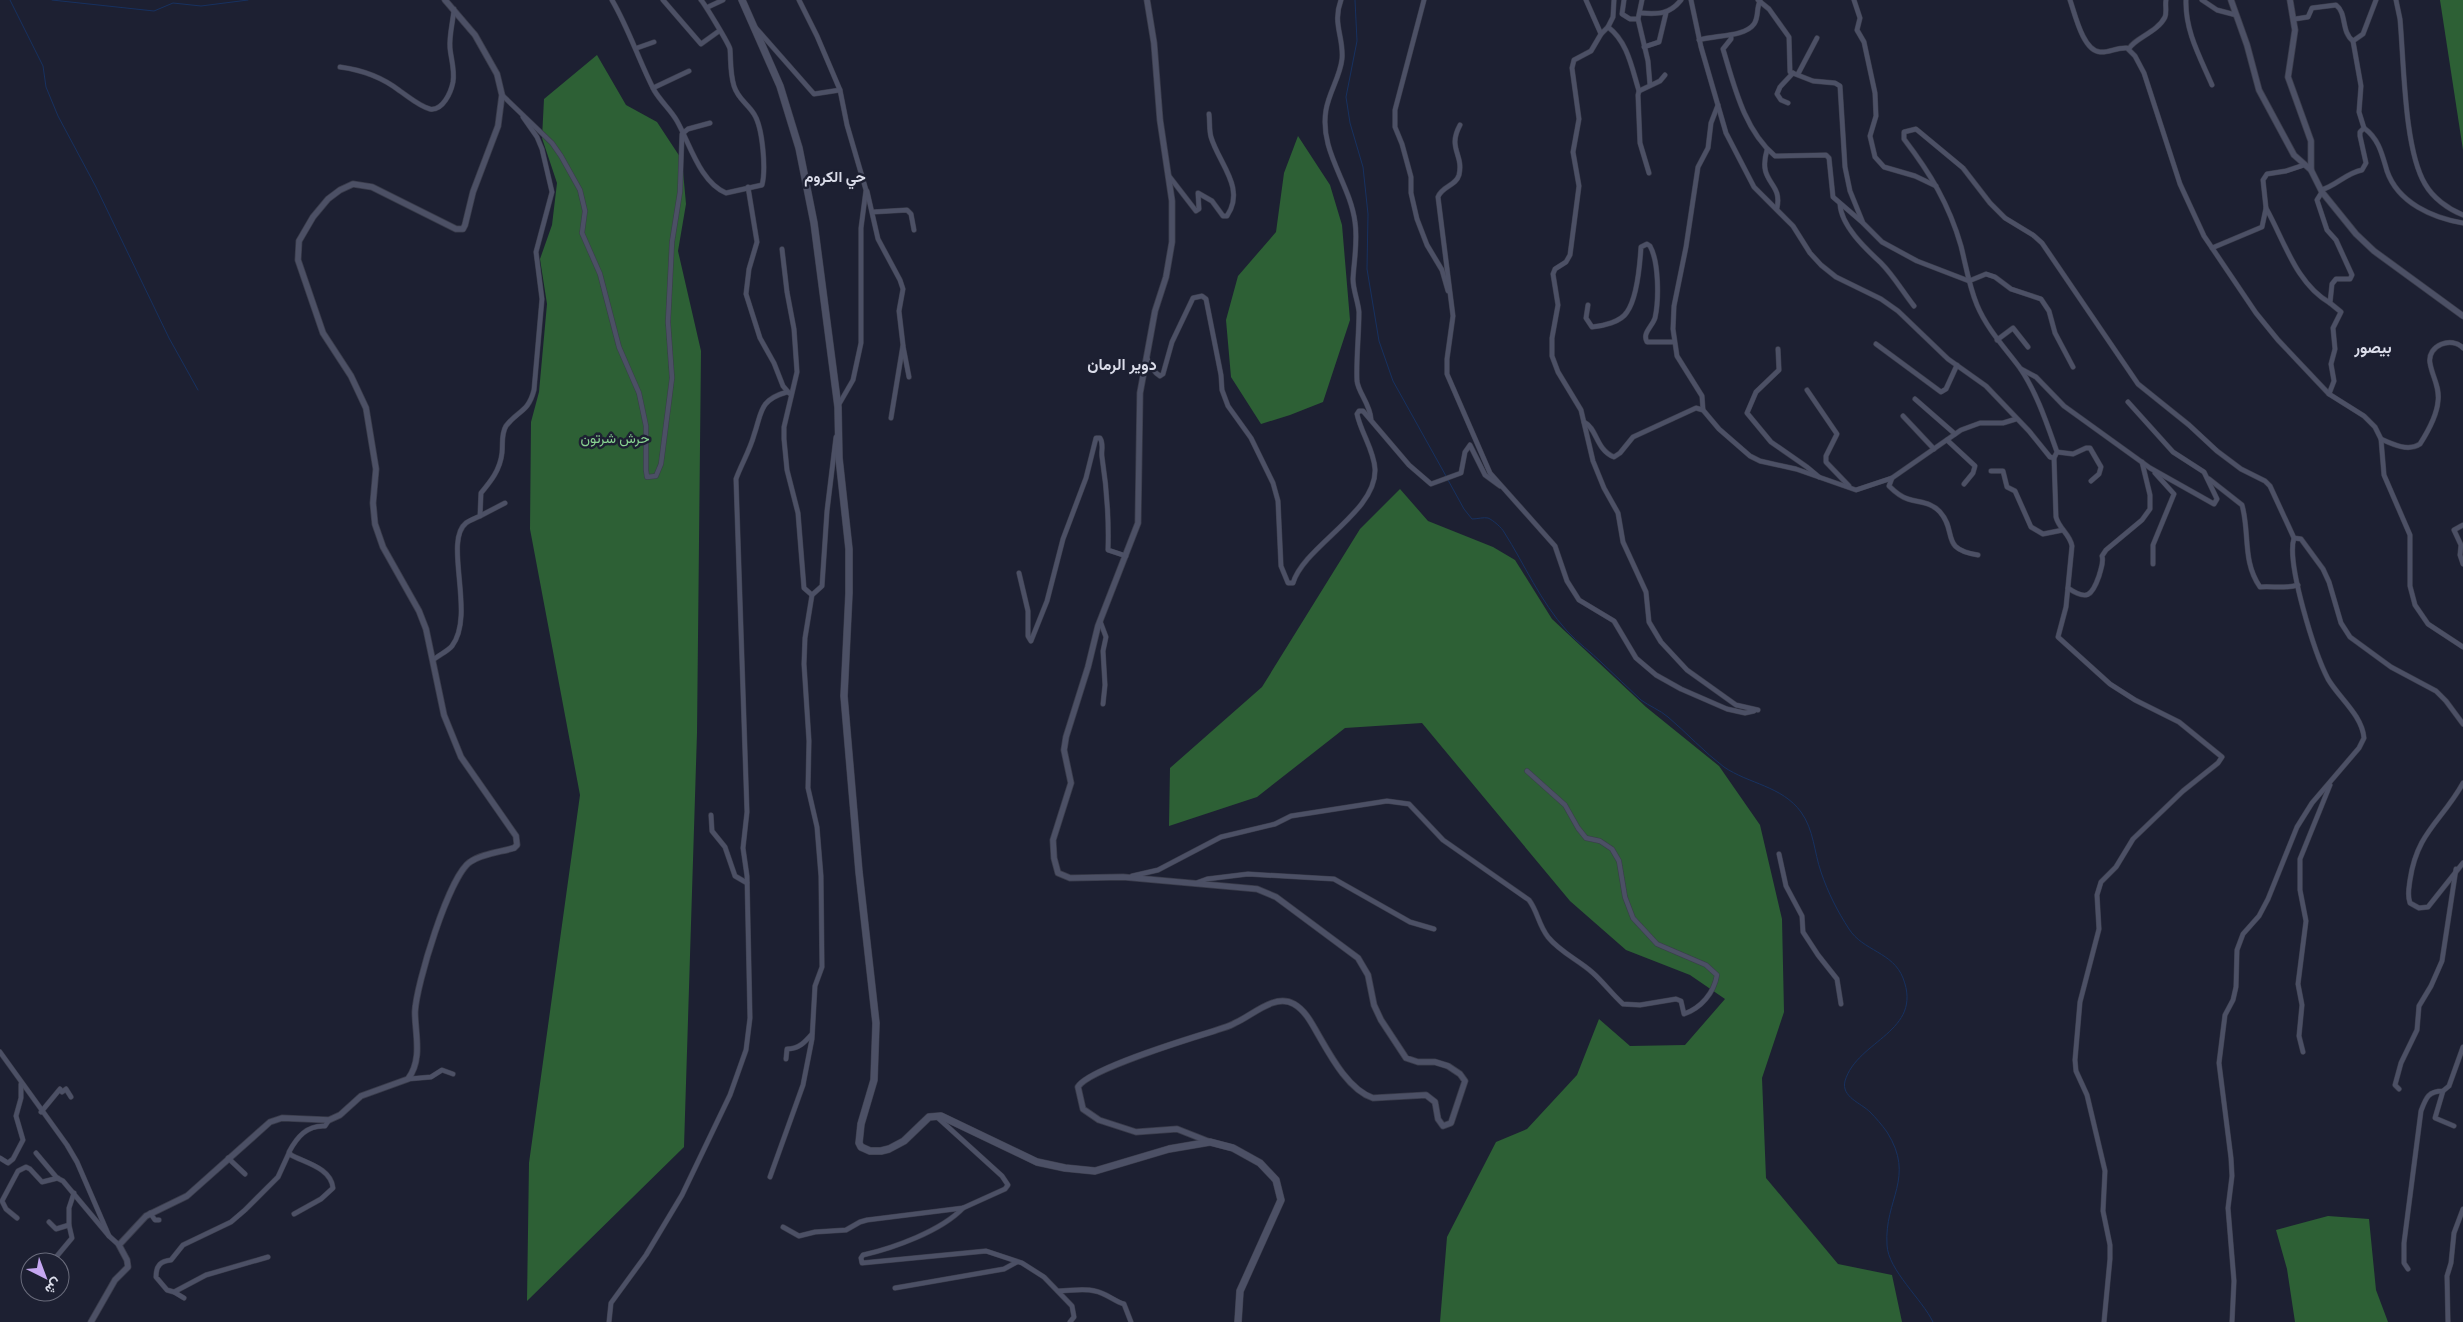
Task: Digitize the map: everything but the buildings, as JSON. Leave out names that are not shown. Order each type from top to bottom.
[{"type":"main road","points":[[742,0],[780,86],[799,148],[814,223],[838,408],[837,430],[849,549],[849,594],[844,696],[859,872],[876,1023],[874,1080],[861,1124],[859,1143],[870,1150],[881,1151],[889,1149],[904,1140],[929,1117],[936,1115],[962,1125],[1038,1162],[1084,1171],[1105,1169],[1169,1149],[1210,1142],[1233,1148],[1260,1163],[1276,1180],[1281,1194],[1281,1200],[1274,1218],[1240,1292],[1238,1322]]},
{"type":"street","points":[[445,0],[469,26],[489,59],[502,95],[561,156],[580,190],[585,211],[582,233],[600,274],[619,347],[639,393],[646,426],[647,477],[652,478],[656,476],[661,464],[672,378],[668,322],[672,242],[680,192],[682,134],[688,129],[710,123]]},
{"type":"street","points":[[612,0],[637,48],[653,88],[677,121],[682,134],[704,171],[720,191],[726,193],[762,185],[764,180],[761,140],[753,112],[737,96],[729,68],[728,44],[708,12],[709,4]]},
{"type":"street","points":[[663,0],[701,44],[719,31]]},
{"type":"street","points":[[701,0],[709,4],[723,0]]},
{"type":"street","points":[[799,0],[840,90],[847,125],[873,212],[881,248],[901,282],[903,289],[899,311],[909,377]]},
{"type":"street","points":[[1146,0],[1154,43],[1160,120],[1172,201],[1172,242],[1146,355],[1140,393],[1138,523],[1100,621],[1066,737],[1064,750],[1071,783],[1053,840],[1054,858],[1058,872],[1070,878],[1123,877],[1196,883],[1265,892],[1311,921],[1358,958],[1368,975],[1374,1005],[1380,1020],[1406,1058],[1418,1062],[1435,1062],[1448,1066],[1460,1074],[1465,1081],[1451,1122],[1446,1126],[1443,1126],[1438,1119],[1435,1102],[1426,1095],[1373,1098],[1367,1096],[1348,1079],[1325,1047],[1305,1012],[1293,1004],[1280,1001],[1235,1024],[1125,1062],[1084,1081],[1078,1087],[1083,1109],[1099,1120],[1136,1132],[1177,1129],[1210,1142]]},
{"type":"street","points":[[1341,0],[1336,12],[1342,58],[1326,110],[1327,136],[1331,157],[1345,184],[1355,218],[1356,252],[1353,280],[1358,309],[1358,383],[1370,407],[1372,420]]},
{"type":"street","points":[[1424,0],[1395,110],[1395,127],[1411,177],[1417,219],[1427,246],[1442,270],[1451,297]]},
{"type":"street","points":[[1586,0],[1601,34]]},
{"type":"street","points":[[1460,125],[1454,142],[1459,176],[1455,182],[1442,189],[1438,198],[1453,324],[1447,359],[1447,374],[1490,473],[1555,546],[1567,581],[1579,600],[1614,621],[1630,650],[1641,664],[1681,690],[1727,709],[1745,713],[1758,710],[1736,705],[1703,683],[1671,654],[1654,631],[1648,615],[1646,592],[1623,542],[1618,513],[1604,488],[1593,461],[1590,439],[1578,402],[1558,372],[1552,356],[1552,338],[1558,305],[1552,277],[1555,269],[1566,262],[1570,255],[1579,182],[1573,152],[1579,126],[1579,112],[1572,68],[1577,58],[1592,49],[1601,34],[1608,27],[1613,17],[1614,0]]},
{"type":"street","points":[[1624,0],[1623,15],[1630,19],[1638,19]]},
{"type":"street","points":[[1642,0],[1638,19],[1650,85]]},
{"type":"street","points":[[1640,13],[1666,13],[1671,11],[1681,0]]},
{"type":"street","points":[[1691,0],[1699,40],[1726,133],[1751,181],[1767,202],[1777,208],[1821,265],[1836,277],[1862,288],[1890,305],[1957,365],[1986,386],[2016,419],[2029,430],[2050,457],[2054,458]]},
{"type":"street","points":[[1854,0],[1860,18],[1857,30],[1864,42],[1875,93],[1876,116],[1870,136],[1875,157],[1884,167],[1915,176],[1938,187]]},
{"type":"street","points":[[2070,0],[2090,48],[2101,53],[2118,48],[2129,50],[2139,61],[2183,193],[2198,226],[2268,328],[2329,394],[2368,419],[2381,439],[2384,475],[2410,536],[2410,581],[2415,605],[2428,624],[2463,647]]},
{"type":"street","points":[[2129,50],[2133,42],[2149,35],[2164,19],[2166,0]]},
{"type":"street","points":[[2186,0],[2186,15],[2192,38],[2212,85]]},
{"type":"street","points":[[2202,0],[2217,10],[2236,15]]},
{"type":"street","points":[[2231,0],[2248,49],[2259,90],[2294,155],[2311,170]]},
{"type":"street","points":[[2290,0],[2295,19],[2295,35],[2287,72],[2311,141],[2311,170],[2321,191],[2356,234],[2374,251],[2463,316]]},
{"type":"street","points":[[2353,41],[2363,34],[2376,0]]},
{"type":"street","points":[[2396,0],[2415,160],[2422,180],[2431,193],[2448,208],[2463,215]]},
{"type":"street","points":[[1699,40],[1745,31],[1754,25],[1759,1],[1769,9],[1789,37],[1789,68],[1795,74],[1814,81],[1835,83],[1840,86],[1845,167],[1850,191],[1863,223]]},
{"type":"street","points":[[2295,19],[2308,17],[2312,8],[2336,5],[2340,10],[2347,35],[2353,41],[2361,86],[2359,112],[2364,128],[2377,139],[2388,173],[2405,197],[2432,215],[2463,223]]},
{"type":"street","points":[[340,67],[359,69],[378,77],[418,104],[431,109],[437,108],[443,104],[453,82],[454,66],[450,48],[454,8]]},
{"type":"street","points":[[1644,47],[1659,42],[1666,13]]},
{"type":"street","points":[[753,25],[761,31],[814,94],[840,90]]},
{"type":"street","points":[[1608,27],[1623,46],[1631,62],[1639,90],[1640,143],[1650,173]]},
{"type":"street","points":[[1731,34],[1731,39],[1723,49],[1730,77],[1742,111],[1768,150],[1775,156],[1826,154],[1832,195],[1882,242],[1917,260],[1969,281],[1986,274],[1996,277],[2011,290],[2041,299],[2049,311],[2055,333],[2073,367]]},
{"type":"street","points":[[1788,103],[1781,100],[1777,94],[1780,87],[1795,74],[1817,38]]},
{"type":"street","points":[[637,48],[654,42]]},
{"type":"street","points":[[653,88],[689,71]]},
{"type":"street","points":[[1639,90],[1660,80],[1665,75]]},
{"type":"street","points":[[408,1079],[416,1058],[415,1011],[418,994],[435,928],[441,915],[461,872],[468,863],[514,848],[518,841],[460,757],[444,714],[434,660],[419,611],[388,556],[376,530],[374,504],[376,469],[366,408],[351,376],[323,333],[300,266],[299,246],[304,232],[319,208],[340,190],[353,184],[378,190],[456,229],[463,229],[468,218],[473,192],[498,126],[502,95]]},
{"type":"street","points":[[1703,410],[1702,396],[1677,356],[1674,342],[1674,306],[1686,247],[1698,167],[1708,148],[1711,123],[1718,104]]},
{"type":"street","points":[[480,516],[481,493],[492,481],[498,469],[503,433],[507,425],[530,403],[538,363],[542,299],[536,252],[552,192],[542,149],[520,112]]},
{"type":"street","points":[[1169,176],[1196,211],[1199,209],[1198,193],[1212,201],[1223,216],[1227,216],[1234,207],[1231,181],[1211,137],[1209,114]]},
{"type":"street","points":[[2330,303],[2333,282],[2336,280],[2348,280],[2352,275],[2336,240],[2327,229],[2317,200],[2321,191],[2334,186],[2365,166],[2360,132],[2364,128]]},
{"type":"street","points":[[2104,1322],[2110,1259],[2110,1245],[2103,1211],[2105,1171],[2087,1095],[2076,1071],[2075,1052],[2080,1002],[2099,929],[2096,903],[2098,888],[2116,867],[2138,834],[2183,791],[2218,763],[2222,757],[2179,722],[2135,700],[2110,684],[2058,637],[2066,607],[2072,546],[2070,538],[2058,524],[2056,517],[2054,458],[2057,452],[2039,404],[2020,368],[1997,340],[1977,307],[1960,245],[1938,187],[1925,166],[1904,139],[1904,132],[1907,130],[1916,129],[1963,168],[1990,204],[2005,218],[2033,234],[2042,243],[2138,384],[2234,465],[2265,481],[2270,486],[2294,538],[2292,555],[2298,585],[2308,625],[2328,678],[2363,730],[2364,738],[2359,748],[2312,803],[2296,826],[2265,904],[2259,916],[2243,934],[2237,950],[2235,994],[2224,1015],[2219,1063],[2232,1176],[2228,1208],[2234,1286],[2232,1322]]},
{"type":"street","points":[[1768,150],[1764,172],[1777,193],[1777,208]]},
{"type":"street","points":[[2304,165],[2265,175],[2263,184],[2266,208],[2299,272],[2315,291],[2341,312],[2333,328],[2335,349],[2331,364],[2334,381],[2329,394]]},
{"type":"street","points":[[748,187],[757,242],[749,269],[746,294],[760,338],[789,393]]},
{"type":"street","points":[[838,408],[852,380],[861,343],[861,228],[866,190]]},
{"type":"street","points":[[1840,204],[1841,213],[1865,248],[1881,263],[1914,306]]},
{"type":"street","points":[[2212,248],[2261,227],[2266,208]]},
{"type":"street","points":[[873,212],[907,210],[911,214],[914,230]]},
{"type":"street","points":[[1588,305],[1586,318],[1592,326],[1619,320],[1628,312],[1640,263],[1641,246],[1647,244],[1650,246],[1656,264],[1657,304],[1652,327],[1647,332],[1645,339],[1647,342],[1674,342]]},
{"type":"street","points":[[782,249],[794,329],[797,372],[789,393],[784,439],[788,470],[798,513],[804,588],[812,595]]},
{"type":"street","points":[[1146,355],[1150,367],[1160,376],[1163,374],[1172,342],[1193,298],[1202,296],[1206,299],[1221,375],[1222,390],[1228,406],[1251,438],[1273,483],[1278,501],[1281,566],[1288,583],[1293,583],[1300,565],[1345,523],[1370,488],[1375,470],[1357,414],[1363,411],[1425,481],[1431,484],[1461,473],[1465,452],[1470,445],[1485,475],[1500,486]]},
{"type":"street","points":[[1997,340],[2013,328],[2028,347]]},
{"type":"street","points":[[2381,439],[2402,447],[2413,448],[2420,444],[2438,402],[2435,376],[2430,363],[2431,354],[2436,347],[2447,343],[2457,343],[2463,348]]},
{"type":"street","points":[[1876,344],[1941,392],[1946,389],[1957,365]]},
{"type":"street","points":[[891,418],[903,345]]},
{"type":"street","points":[[1778,349],[1779,370],[1756,392],[1747,413],[1771,442],[1820,478]]},
{"type":"street","points":[[2020,368],[2036,377],[2064,406],[2150,468],[2214,504],[2217,499],[2208,479],[2201,470],[2173,452],[2128,402]]},
{"type":"street","points":[[1807,390],[1836,434],[1826,456],[1826,462],[1851,489]]},
{"type":"street","points":[[609,1322],[611,1303],[646,1255],[682,1195],[740,1070],[746,1050],[750,1018],[747,883],[743,848],[747,812],[736,479],[754,435],[760,410],[764,404],[778,394],[789,393]]},
{"type":"street","points":[[1915,399],[1955,434]]},
{"type":"street","points":[[1584,422],[1590,426],[1596,442],[1614,457],[1620,454],[1633,437],[1696,408],[1703,410],[1719,429],[1750,456],[1760,461],[1783,465],[1851,489],[1860,490],[1892,478],[1955,434],[1980,423],[2003,423],[2016,419]]},
{"type":"street","points":[[1903,416],[1934,449]]},
{"type":"street","points":[[770,1177],[803,1085],[812,1034],[815,986],[822,967],[821,876],[817,827],[808,788],[809,741],[804,664],[805,638],[812,595],[822,586],[827,511],[837,430]]},
{"type":"street","points":[[1019,573],[1028,611],[1028,636],[1031,641],[1046,601],[1063,539],[1086,478],[1096,438],[1100,438],[1102,442],[1101,454],[1108,503],[1108,550],[1126,556]]},
{"type":"street","points":[[1947,440],[1975,466],[1973,473],[1964,484]]},
{"type":"street","points":[[2057,452],[2073,454],[2090,448],[2101,467],[2099,474],[2091,481]]},
{"type":"street","points":[[2068,588],[2080,596],[2093,592],[2104,563],[2102,556],[2106,550],[2147,515],[2152,502],[2141,461]]},
{"type":"street","points":[[2150,468],[2174,494],[2153,545],[2153,564]]},
{"type":"street","points":[[1991,471],[2003,471],[2008,487],[2015,491],[2031,527],[2043,534],[2063,530]]},
{"type":"street","points":[[1892,478],[1888,486],[1907,498],[1931,505],[1942,514],[1952,542],[1962,552],[1978,555]]},
{"type":"street","points":[[2208,479],[2242,505],[2249,561],[2254,579],[2260,587],[2275,586],[2286,589],[2298,585]]},
{"type":"street","points":[[434,660],[451,647],[458,634],[461,620],[462,588],[457,562],[458,546],[464,526],[505,503]]},
{"type":"street","points":[[2463,525],[2454,530],[2461,545],[2460,556],[2463,564]]},
{"type":"street","points":[[2294,538],[2301,539],[2323,569],[2329,582],[2341,623],[2350,637],[2391,667],[2436,691],[2463,724]]},
{"type":"street","points":[[1100,621],[1106,636],[1102,651],[1105,685],[1103,704]]},
{"type":"street","points":[[1123,877],[1158,870],[1221,837],[1275,824],[1291,816],[1397,801],[1409,804],[1443,840],[1530,900],[1534,906],[1537,920],[1550,939],[1565,954],[1592,971],[1622,1004],[1640,1005],[1676,999],[1680,1001],[1684,1014],[1696,1010],[1715,988],[1717,975],[1706,965],[1657,944],[1633,918],[1625,897],[1619,861],[1612,849],[1600,841],[1586,838],[1564,805],[1527,771]]},
{"type":"street","points":[[2303,1052],[2299,1043],[2299,1020],[2302,1004],[2298,984],[2306,921],[2300,890],[2300,859],[2330,783]]},
{"type":"street","points":[[2463,783],[2419,846],[2412,865],[2408,897],[2410,903],[2419,908],[2428,907],[2463,863]]},
{"type":"street","points":[[711,815],[712,832],[725,848],[735,876],[747,883]]},
{"type":"street","points":[[1779,854],[1786,886],[1802,916],[1803,932],[1837,979],[1841,1004]]},
{"type":"street","points":[[2399,1090],[2395,1085],[2397,1076],[2417,1030],[2419,1006],[2431,986],[2442,961],[2456,870]]},
{"type":"street","points":[[1196,883],[1207,878],[1248,874],[1334,879],[1410,922],[1434,929]]},
{"type":"street","points":[[786,1059],[787,1049],[794,1049],[812,1034]]},
{"type":"street","points":[[2454,1126],[2435,1118],[2443,1091],[2449,1086],[2463,1047]]},
{"type":"street","points":[[0,1052],[77,1162],[109,1236]]},
{"type":"street","points":[[184,1298],[167,1290],[156,1276],[159,1264],[176,1256],[183,1244],[231,1222],[245,1210],[278,1177],[291,1147],[307,1129],[325,1126],[329,1120],[346,1110],[361,1096],[408,1079],[431,1076],[442,1070],[453,1074]]},
{"type":"street","points":[[0,1158],[8,1162],[13,1159],[23,1140],[16,1116],[22,1098],[21,1083]]},
{"type":"street","points":[[41,1112],[60,1089],[62,1092],[66,1089],[71,1097]]},
{"type":"street","points":[[2408,1269],[2404,1262],[2404,1243],[2418,1124],[2426,1098],[2433,1092],[2443,1091]]},
{"type":"street","points":[[936,1115],[1002,1176],[1008,1185],[1005,1189],[963,1208],[952,1217],[915,1237],[884,1250],[863,1255],[862,1263],[986,1251],[1032,1269],[1058,1291],[1074,1311],[1074,1317],[1070,1322]]},
{"type":"street","points":[[119,1245],[133,1227],[150,1213],[187,1196],[273,1120],[294,1118],[329,1120]]},
{"type":"street","points":[[36,1153],[119,1245],[127,1260],[128,1267],[115,1280],[91,1322]]},
{"type":"street","points":[[289,1153],[325,1172],[333,1180],[334,1188],[321,1199],[294,1214]]},
{"type":"street","points":[[228,1158],[245,1174]]},
{"type":"street","points":[[17,1218],[6,1209],[2,1201],[18,1171],[26,1167],[42,1182],[59,1178]]},
{"type":"street","points":[[235,1174],[239,1169]]},
{"type":"street","points":[[60,1252],[72,1238],[69,1226],[69,1208],[74,1193]]},
{"type":"street","points":[[782,1227],[800,1236],[815,1232],[846,1230],[867,1220],[963,1208]]},
{"type":"street","points":[[2448,1322],[2447,1276],[2451,1263],[2454,1233],[2463,1209]]},
{"type":"street","points":[[150,1213],[155,1220],[159,1220]]},
{"type":"street","points":[[49,1222],[56,1229],[69,1226]]},
{"type":"street","points":[[174,1292],[206,1275],[268,1257]]},
{"type":"street","points":[[894,1288],[996,1271],[1012,1266],[1017,1262]]},
{"type":"street","points":[[1058,1291],[1090,1290],[1104,1294],[1114,1301],[1124,1304],[1131,1322]]},
{"type":"green space","points":[[2440,0],[2463,0],[2463,150]]},
{"type":"green space","name":"حرش شرتون","points":[[597,55],[626,105],[657,122],[682,160],[686,204],[678,251],[701,351],[697,733],[684,1147],[527,1301],[529,1163],[580,795],[530,529],[531,422],[539,392],[547,304],[540,259],[552,225],[557,183],[542,138],[544,99]]},
{"type":"green space","points":[[1298,136],[1330,185],[1342,225],[1350,320],[1323,402],[1261,424],[1231,377],[1226,320],[1238,276],[1276,232],[1284,173]]},
{"type":"green space","points":[[1400,489],[1428,521],[1493,547],[1515,560],[1552,619],[1646,707],[1719,766],[1760,825],[1782,919],[1784,1012],[1762,1078],[1766,1178],[1838,1264],[1892,1275],[1902,1322],[1440,1322],[1447,1237],[1496,1142],[1527,1129],[1577,1075],[1599,1019],[1630,1046],[1685,1045],[1725,999],[1690,975],[1626,950],[1570,901],[1422,723],[1345,728],[1257,797],[1169,826],[1170,768],[1262,687],[1360,529]]},
{"type":"green space","points":[[2328,1216],[2369,1219],[2376,1290],[2388,1322],[2295,1322],[2287,1269],[2276,1230]]},
{"type":"waterway","points":[[10,0],[43,66],[46,87],[58,116],[96,187],[169,338],[198,390]]},
{"type":"waterway","points":[[52,0],[154,11],[173,3],[201,6],[248,0]]},
{"type":"waterway","points":[[1355,0],[1357,41],[1346,97],[1350,123],[1363,167],[1368,214],[1367,269],[1379,341],[1393,381],[1446,476]]},
{"type":"waterway","points":[[1448,480],[1464,509],[1472,519],[1488,518],[1503,530],[1549,608],[1576,640],[1641,700],[1662,712],[1724,767],[1775,791],[1793,803],[1809,826],[1824,880],[1849,929],[1862,942],[1892,962],[1898,969],[1903,978],[1907,996],[1904,1011],[1897,1024],[1862,1055],[1852,1067],[1845,1081],[1845,1087],[1849,1095],[1870,1112],[1881,1124],[1895,1148],[1899,1163],[1899,1176],[1887,1229],[1889,1255],[1899,1274],[1933,1322]]},
{"type":"district","name":"حي الكروم","points":[[835,176]]},
{"type":"district","name":"بيصور","points":[[2373,347]]},
{"type":"district","name":"دوير الرمان","points":[[1122,364]]}]
